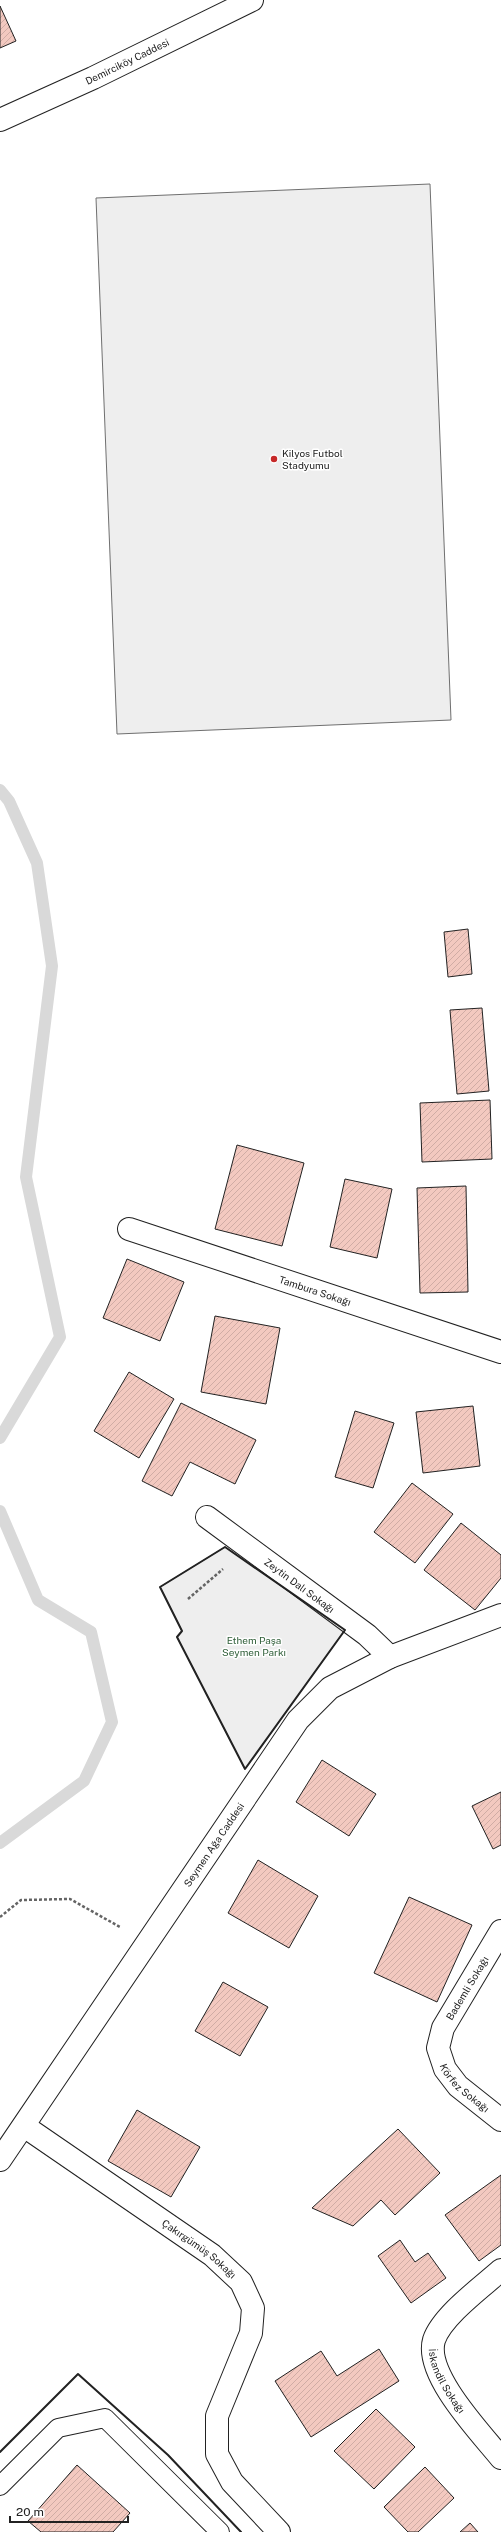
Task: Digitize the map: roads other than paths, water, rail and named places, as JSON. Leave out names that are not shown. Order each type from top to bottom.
[{"type":"street","name":"Demirciköy Caddesi","points":[[0,120],[93,78],[252,0]]},
{"type":"street","name":"Tambura Sokağı","points":[[129,1229],[501,1352]]},
{"type":"street","name":"Zeytin Dalı Sokağı","points":[[206,1517],[367,1635],[390,1657]]},
{"type":"street","name":"Seymen Ağa Caddesi","points":[[0,2160],[298,1720],[330,1688],[390,1657],[501,1615]]},
{"type":"street","name":"Bademli Sokağı","points":[[438,2048],[443,2028],[501,1931]]},
{"type":"street","name":"Körfez Sokağı","points":[[438,2048],[445,2069],[458,2086],[501,2120]]},
{"type":"street","name":"Çakırgümüş Sokağı","points":[[24,2126],[212,2255],[240,2282],[253,2308],[251,2333],[217,2416],[217,2454],[232,2482],[278,2532]]},
{"type":"street","name":"İskandil Sokağı","points":[[501,2270],[451,2314],[434,2340],[435,2368],[446,2388],[501,2458]]},
{"type":"lane","points":[[0,2486],[58,2428],[105,2418],[220,2532]]},
{"type":"waterway","points":[[0,790],[9,801],[37,863],[52,966],[26,1177],[60,1337],[0,1438]]},
{"type":"waterway","points":[[0,1511],[38,1600],[91,1632],[112,1722],[84,1781],[0,1843]]},
{"type":"place","name":"Kilyos Futbol Stadyumu","points":[[274,459]]},
{"type":"park label","name":"Ethem Paşa Seymen Parkı","points":[[254,1646]]}]
